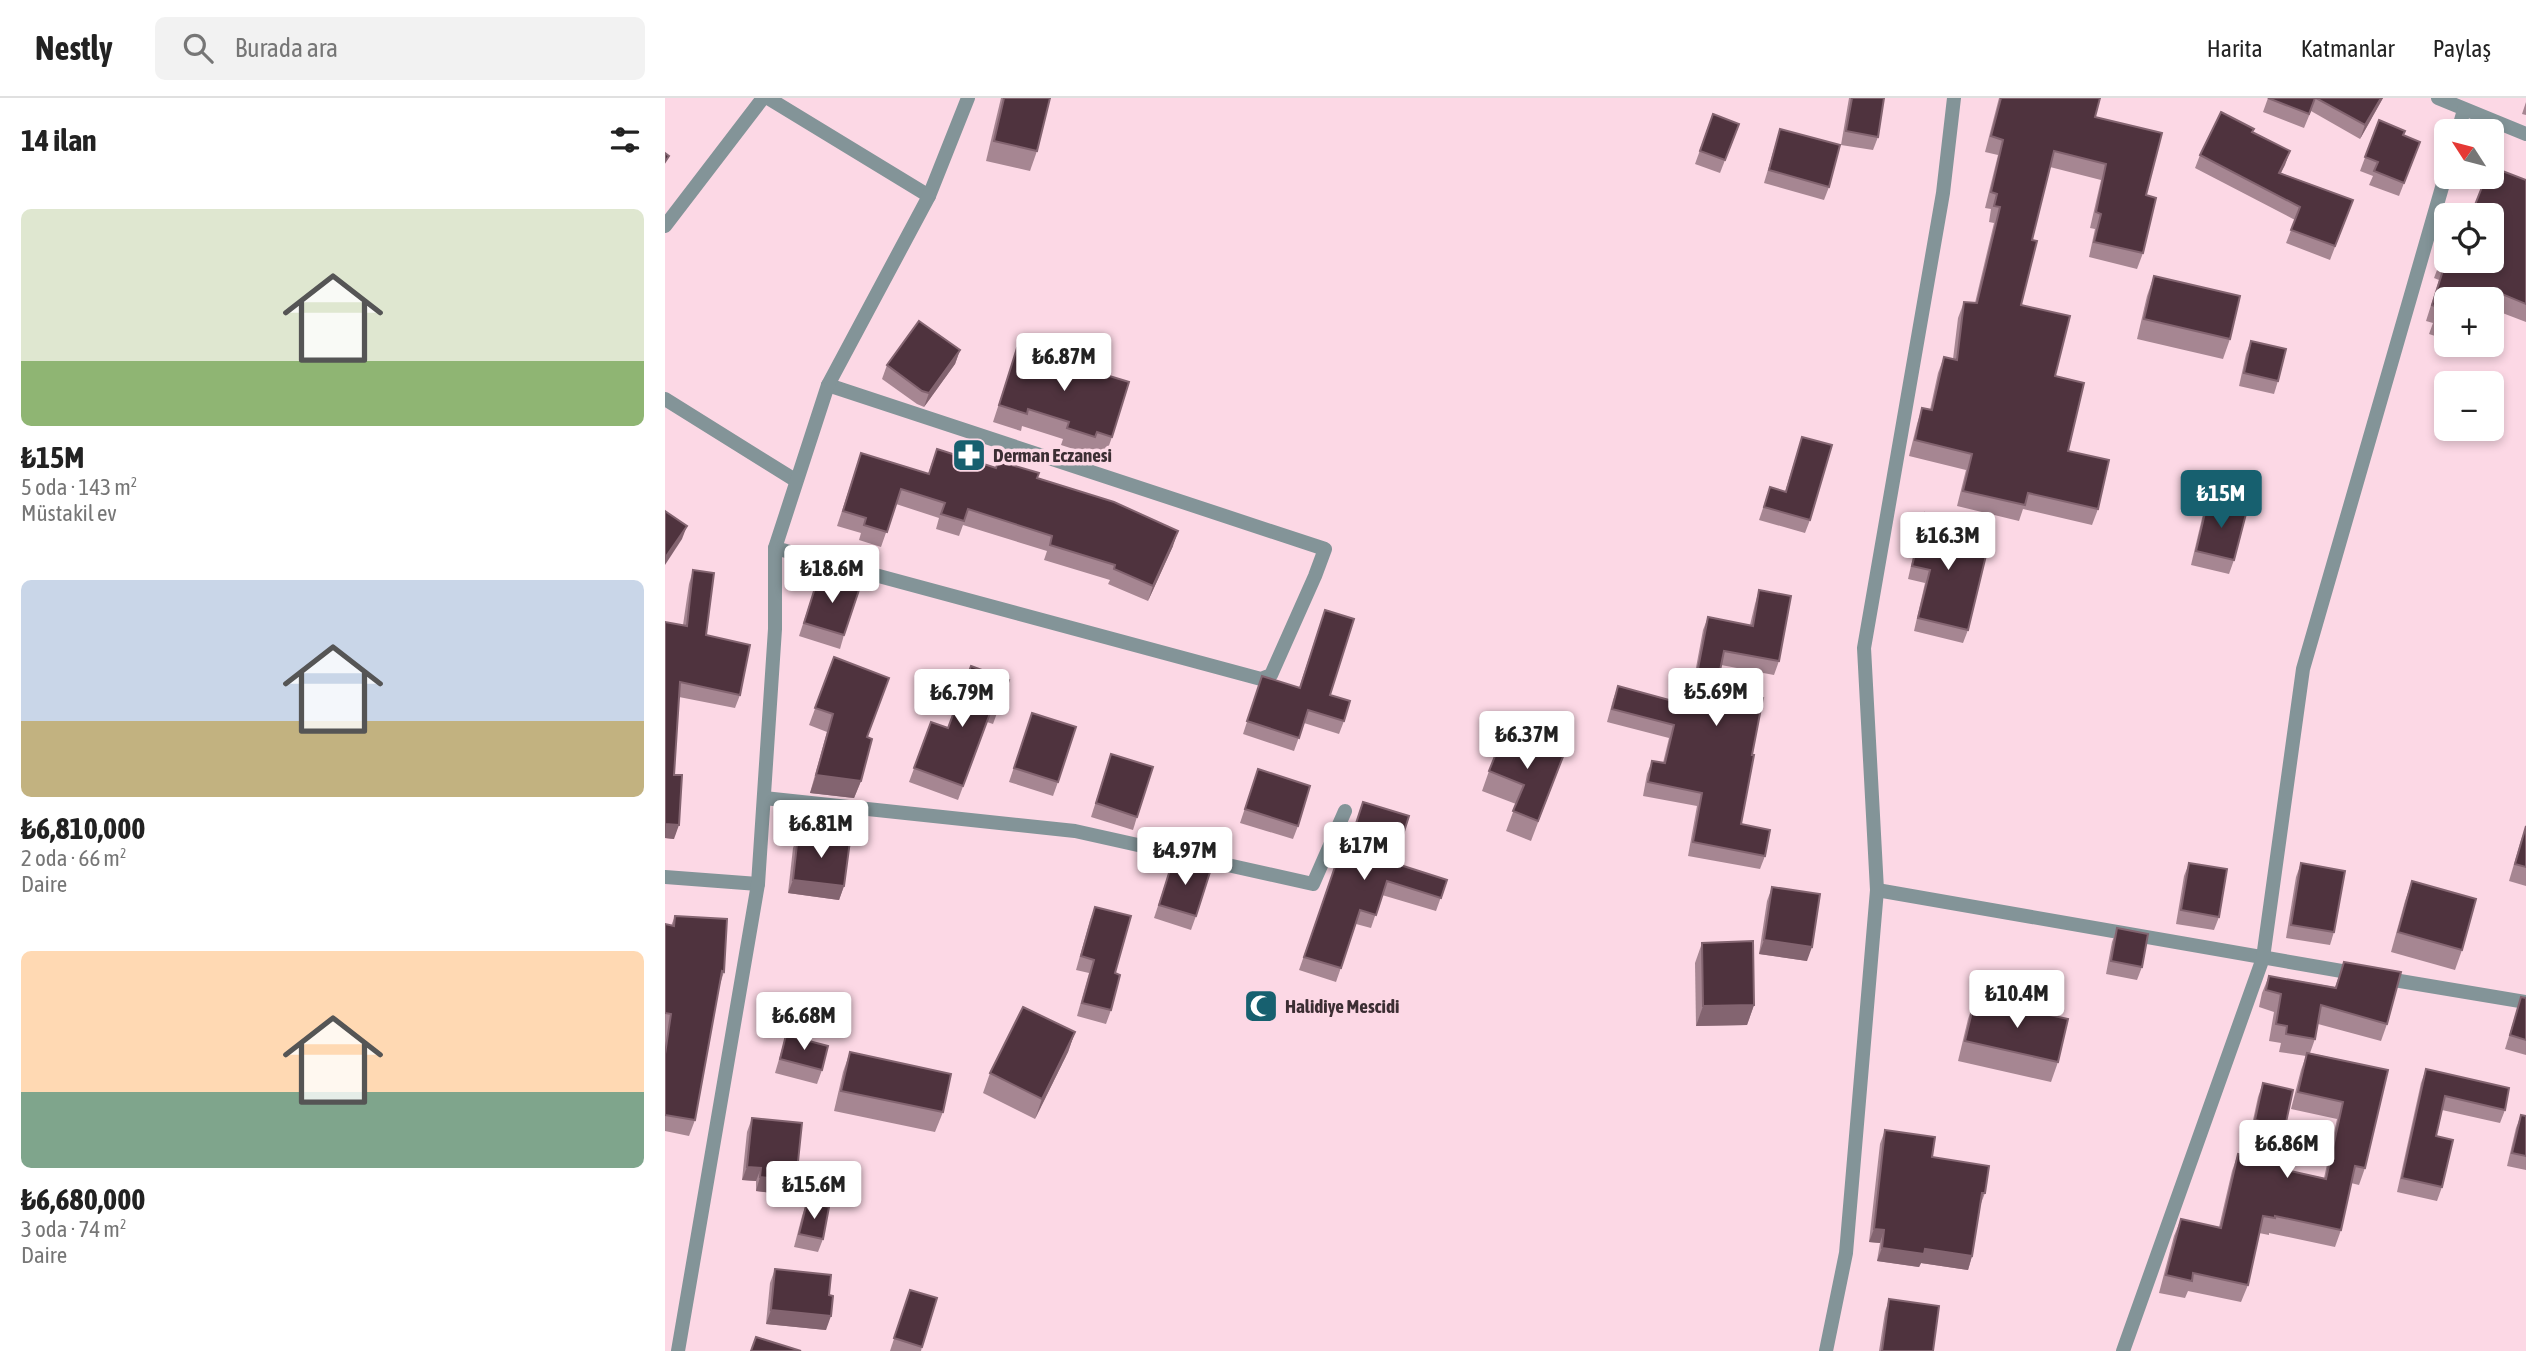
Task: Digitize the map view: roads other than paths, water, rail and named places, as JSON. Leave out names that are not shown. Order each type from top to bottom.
[{"type":"street","points":[[665,226],[766,98],[929,196]]},
{"type":"street","points":[[678,1351],[758,884],[775,629],[775,548],[828,385],[929,196],[968,98]]},
{"type":"street","points":[[1826,1351],[1846,1253],[1877,890],[1864,648],[1943,193],[1954,98]]},
{"type":"street","points":[[2438,98],[2526,134]]},
{"type":"street","points":[[2461,119],[2464,110]]},
{"type":"street","points":[[2123,1351],[2263,958],[2303,669],[2442,189]]},
{"type":"street","points":[[775,548],[1261,679],[1271,675],[1325,549],[828,385]]},
{"type":"street","points":[[665,399],[795,480]]},
{"type":"street","points":[[764,798],[1075,831],[1314,884],[1345,811]]},
{"type":"street","points":[[665,877],[758,884]]},
{"type":"street","points":[[1877,890],[2526,1002]]},
{"type":"place","name":"Derman Eczanesi","points":[[969,455]]},
{"type":"place","name":"Halidiye Mescidi","points":[[1261,1006]]}]
